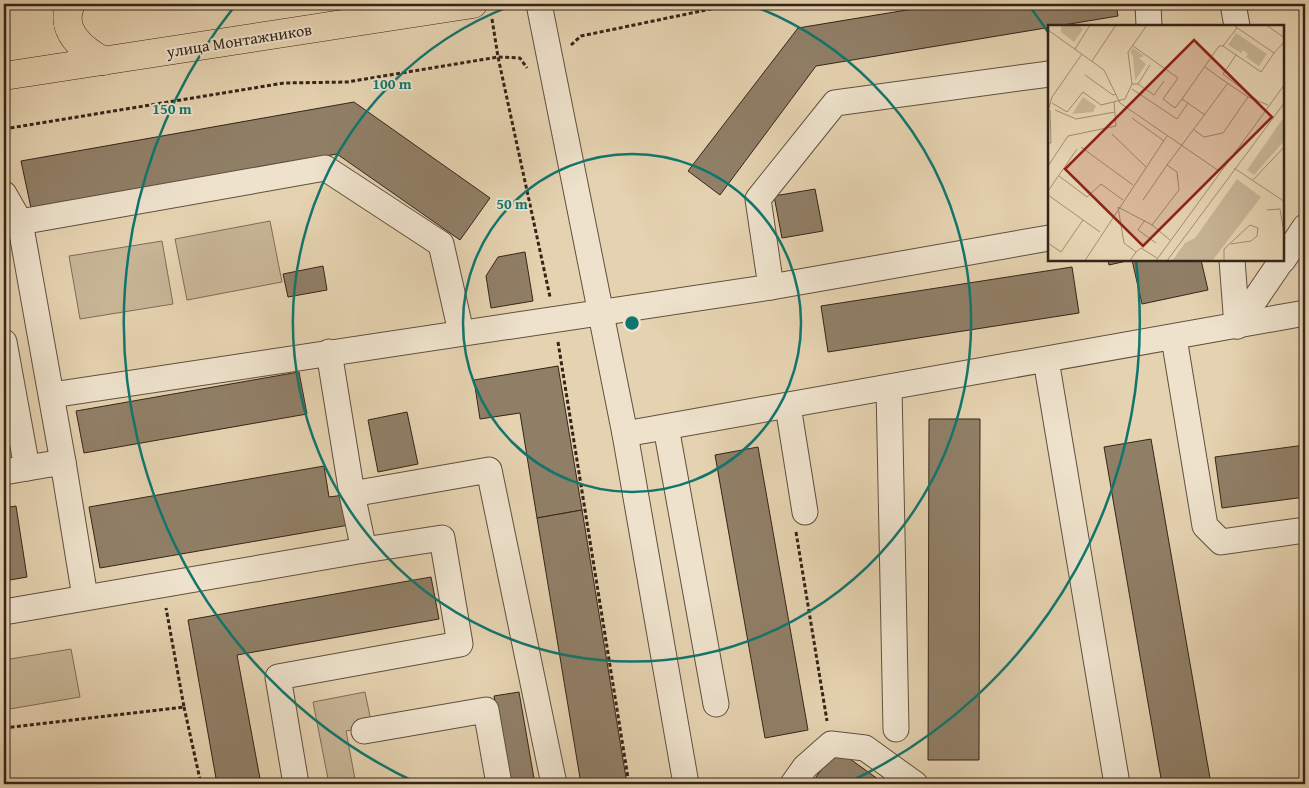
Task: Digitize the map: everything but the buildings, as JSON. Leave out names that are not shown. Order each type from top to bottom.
[{"type":"main road","points":[[71,4],[68,20],[78,43],[88,53],[104,61]]},
{"type":"main road","name":"улица Монтажников","points":[[4,76],[482,8]]},
{"type":"street","points":[[540,4],[625,434],[686,784]]},
{"type":"street","points":[[1148,4],[1150,25]]},
{"type":"street","points":[[1233,4],[1237,25]]},
{"type":"street","points":[[771,287],[758,199],[835,103],[1048,74]]},
{"type":"street","points":[[20,222],[325,168],[441,244],[461,332]]},
{"type":"street","points":[[4,194],[20,222],[52,395],[85,597]]},
{"type":"street","points":[[1284,258],[1305,227]]},
{"type":"street","points":[[52,395],[461,332],[602,314],[771,287],[1048,238]]},
{"type":"street","points":[[1232,261],[1237,326]]},
{"type":"street","points":[[1237,326],[1282,261]]},
{"type":"street","points":[[625,434],[1174,338],[1305,313]]},
{"type":"street","points":[[1174,338],[1205,526],[1221,542],[1305,530]]},
{"type":"street","points":[[4,342],[16,470],[63,462]]},
{"type":"street","points":[[329,352],[352,494],[364,550]]},
{"type":"street","points":[[1046,360],[1117,784]]},
{"type":"street","points":[[889,388],[896,729]]},
{"type":"street","points":[[788,406],[805,512]]},
{"type":"street","points":[[666,427],[716,704]]},
{"type":"street","points":[[352,494],[489,470],[554,784]]},
{"type":"street","points":[[4,612],[442,538],[460,644],[278,677],[296,784]]},
{"type":"street","points":[[364,731],[486,710],[499,784]]},
{"type":"street","points":[[793,784],[805,767],[831,744],[865,748],[915,784]]},
{"type":"path","points":[[4,129],[284,83],[347,82],[498,57],[520,58],[527,68],[566,62],[568,47],[582,36],[735,4]]},
{"type":"path","points":[[482,8],[498,57],[554,320],[629,784]]},
{"type":"path","points":[[805,512],[794,519],[831,744]]},
{"type":"path","points":[[161,584],[184,707],[201,784]]},
{"type":"path","points":[[4,728],[184,707]]},
{"type":"shaded area","points":[[270,221],[282,282],[187,300],[175,239]]},
{"type":"shaded area","points":[[162,241],[173,304],[80,319],[69,256]]},
{"type":"shaded area","points":[[71,649],[80,697],[4,710],[4,660]]},
{"type":"shaded area","points":[[365,692],[372,726],[346,731],[355,779],[329,784],[313,702]]}]
